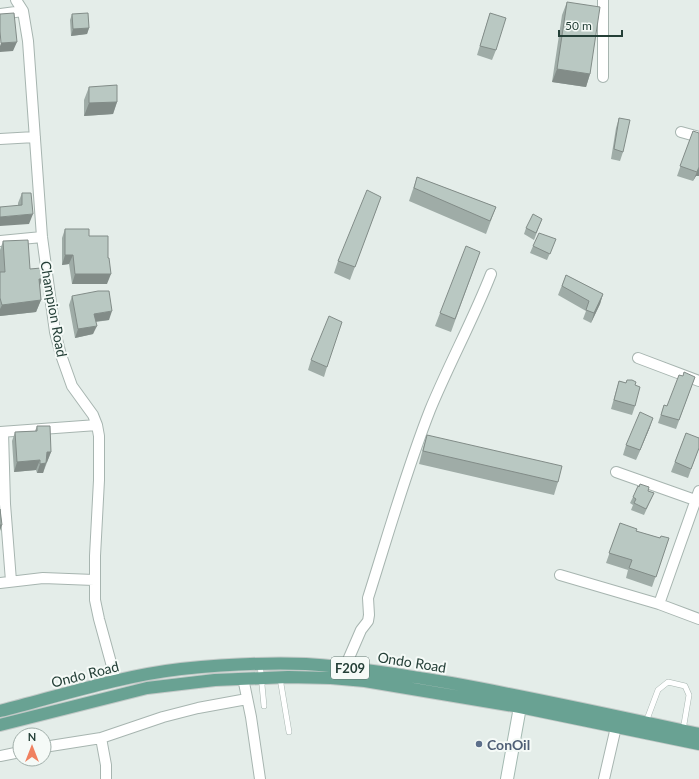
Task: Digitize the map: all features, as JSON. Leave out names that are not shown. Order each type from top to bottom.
[{"type":"main road","name":"Ondo Road","points":[[0,711],[116,681],[181,669],[260,664],[304,664],[345,667],[412,676],[520,707],[699,744]]},
{"type":"main road","name":"Ondo Road","points":[[0,725],[147,688],[243,678],[280,677],[331,678],[468,692],[646,723],[699,734]]},
{"type":"street","name":"Champion Road","points":[[16,0],[23,11],[28,41],[42,237],[55,332],[60,355],[72,386],[93,415],[99,436],[99,480],[94,580],[95,600],[116,681]]},
{"type":"street","points":[[603,0],[603,77]]},
{"type":"street","points":[[0,14],[23,11]]},
{"type":"street","points":[[680,132],[699,137]]},
{"type":"street","points":[[0,139],[35,136]]},
{"type":"street","points":[[0,241],[42,237]]},
{"type":"street","points":[[345,667],[361,630],[368,621],[368,598],[409,468],[431,409],[492,274]]},
{"type":"street","points":[[638,358],[699,381]]},
{"type":"street","points":[[11,581],[1,432],[97,425]]},
{"type":"street","points":[[616,472],[695,500]]},
{"type":"street","points":[[659,604],[699,490]]},
{"type":"street","points":[[560,575],[659,604],[699,619]]},
{"type":"street","points":[[0,583],[43,578],[94,580]]},
{"type":"street","points":[[243,678],[251,717],[260,779]]},
{"type":"street","points":[[52,746],[101,738],[163,717],[247,699]]},
{"type":"street","points":[[506,779],[520,707]]},
{"type":"street","points":[[604,779],[616,727]]},
{"type":"street","points":[[101,738],[106,764],[106,779]]},
{"type":"street","points":[[0,756],[12,754]]},
{"type":"lane","points":[[260,664],[264,706]]},
{"type":"lane","points":[[280,677],[289,732]]},
{"type":"lane","points":[[646,723],[658,690],[668,682],[685,686],[688,690],[689,695],[683,731]]},
{"type":"building","points":[[567,2],[600,7],[590,74],[557,69]]},
{"type":"building","points":[[14,13],[17,42],[1,43],[0,14]]},
{"type":"building","points":[[88,13],[89,28],[73,29],[72,14]]},
{"type":"building","points":[[490,13],[506,18],[496,50],[480,46]]},
{"type":"building","points":[[117,85],[117,102],[89,103],[89,87]]},
{"type":"building","points":[[619,118],[630,120],[623,152],[614,149]]},
{"type":"building","points":[[693,131],[699,133],[699,167],[697,172],[680,166]]},
{"type":"building","points":[[417,177],[496,207],[490,221],[414,188]]},
{"type":"building","points":[[367,190],[381,197],[355,267],[338,261]]},
{"type":"building","points":[[22,193],[31,193],[33,214],[0,217],[0,207],[22,205]]},
{"type":"building","points":[[533,214],[542,219],[536,233],[526,228]]},
{"type":"building","points":[[65,229],[89,229],[89,236],[108,236],[108,258],[111,274],[75,274],[73,255],[65,255]]},
{"type":"building","points":[[539,233],[556,239],[550,254],[533,246]]},
{"type":"building","points":[[28,240],[30,269],[41,268],[42,279],[39,279],[41,300],[2,305],[0,298],[0,272],[5,272],[3,241]]},
{"type":"building","points":[[466,246],[480,252],[455,319],[440,313]]},
{"type":"building","points":[[566,275],[603,294],[594,313],[586,310],[589,301],[562,286]]},
{"type":"building","points":[[98,291],[109,291],[112,311],[94,314],[97,326],[78,329],[72,296]]},
{"type":"building","points":[[329,316],[342,322],[327,367],[311,360]]},
{"type":"building","points":[[684,372],[695,377],[679,420],[661,415],[664,405],[667,406],[679,375],[683,376]]},
{"type":"building","points":[[627,380],[636,382],[635,385],[640,387],[635,406],[614,400],[619,381],[626,383]]},
{"type":"building","points":[[640,412],[653,418],[640,450],[626,445]]},
{"type":"building","points":[[37,426],[50,426],[51,452],[47,452],[46,463],[40,464],[40,460],[17,462],[15,432],[37,431]]},
{"type":"building","points":[[686,433],[699,438],[699,448],[691,469],[675,462]]},
{"type":"building","points":[[427,435],[562,466],[558,482],[423,451]]},
{"type":"building","points":[[640,484],[649,487],[648,491],[654,493],[646,509],[634,503],[636,499],[633,497]]},
{"type":"building","points":[[0,509],[2,525],[0,525]]},
{"type":"building","points":[[620,523],[637,529],[636,531],[660,538],[661,536],[669,538],[656,577],[629,568],[632,560],[609,553]]},
{"type":"place","name":"ConOil","points":[[479,744]]}]
